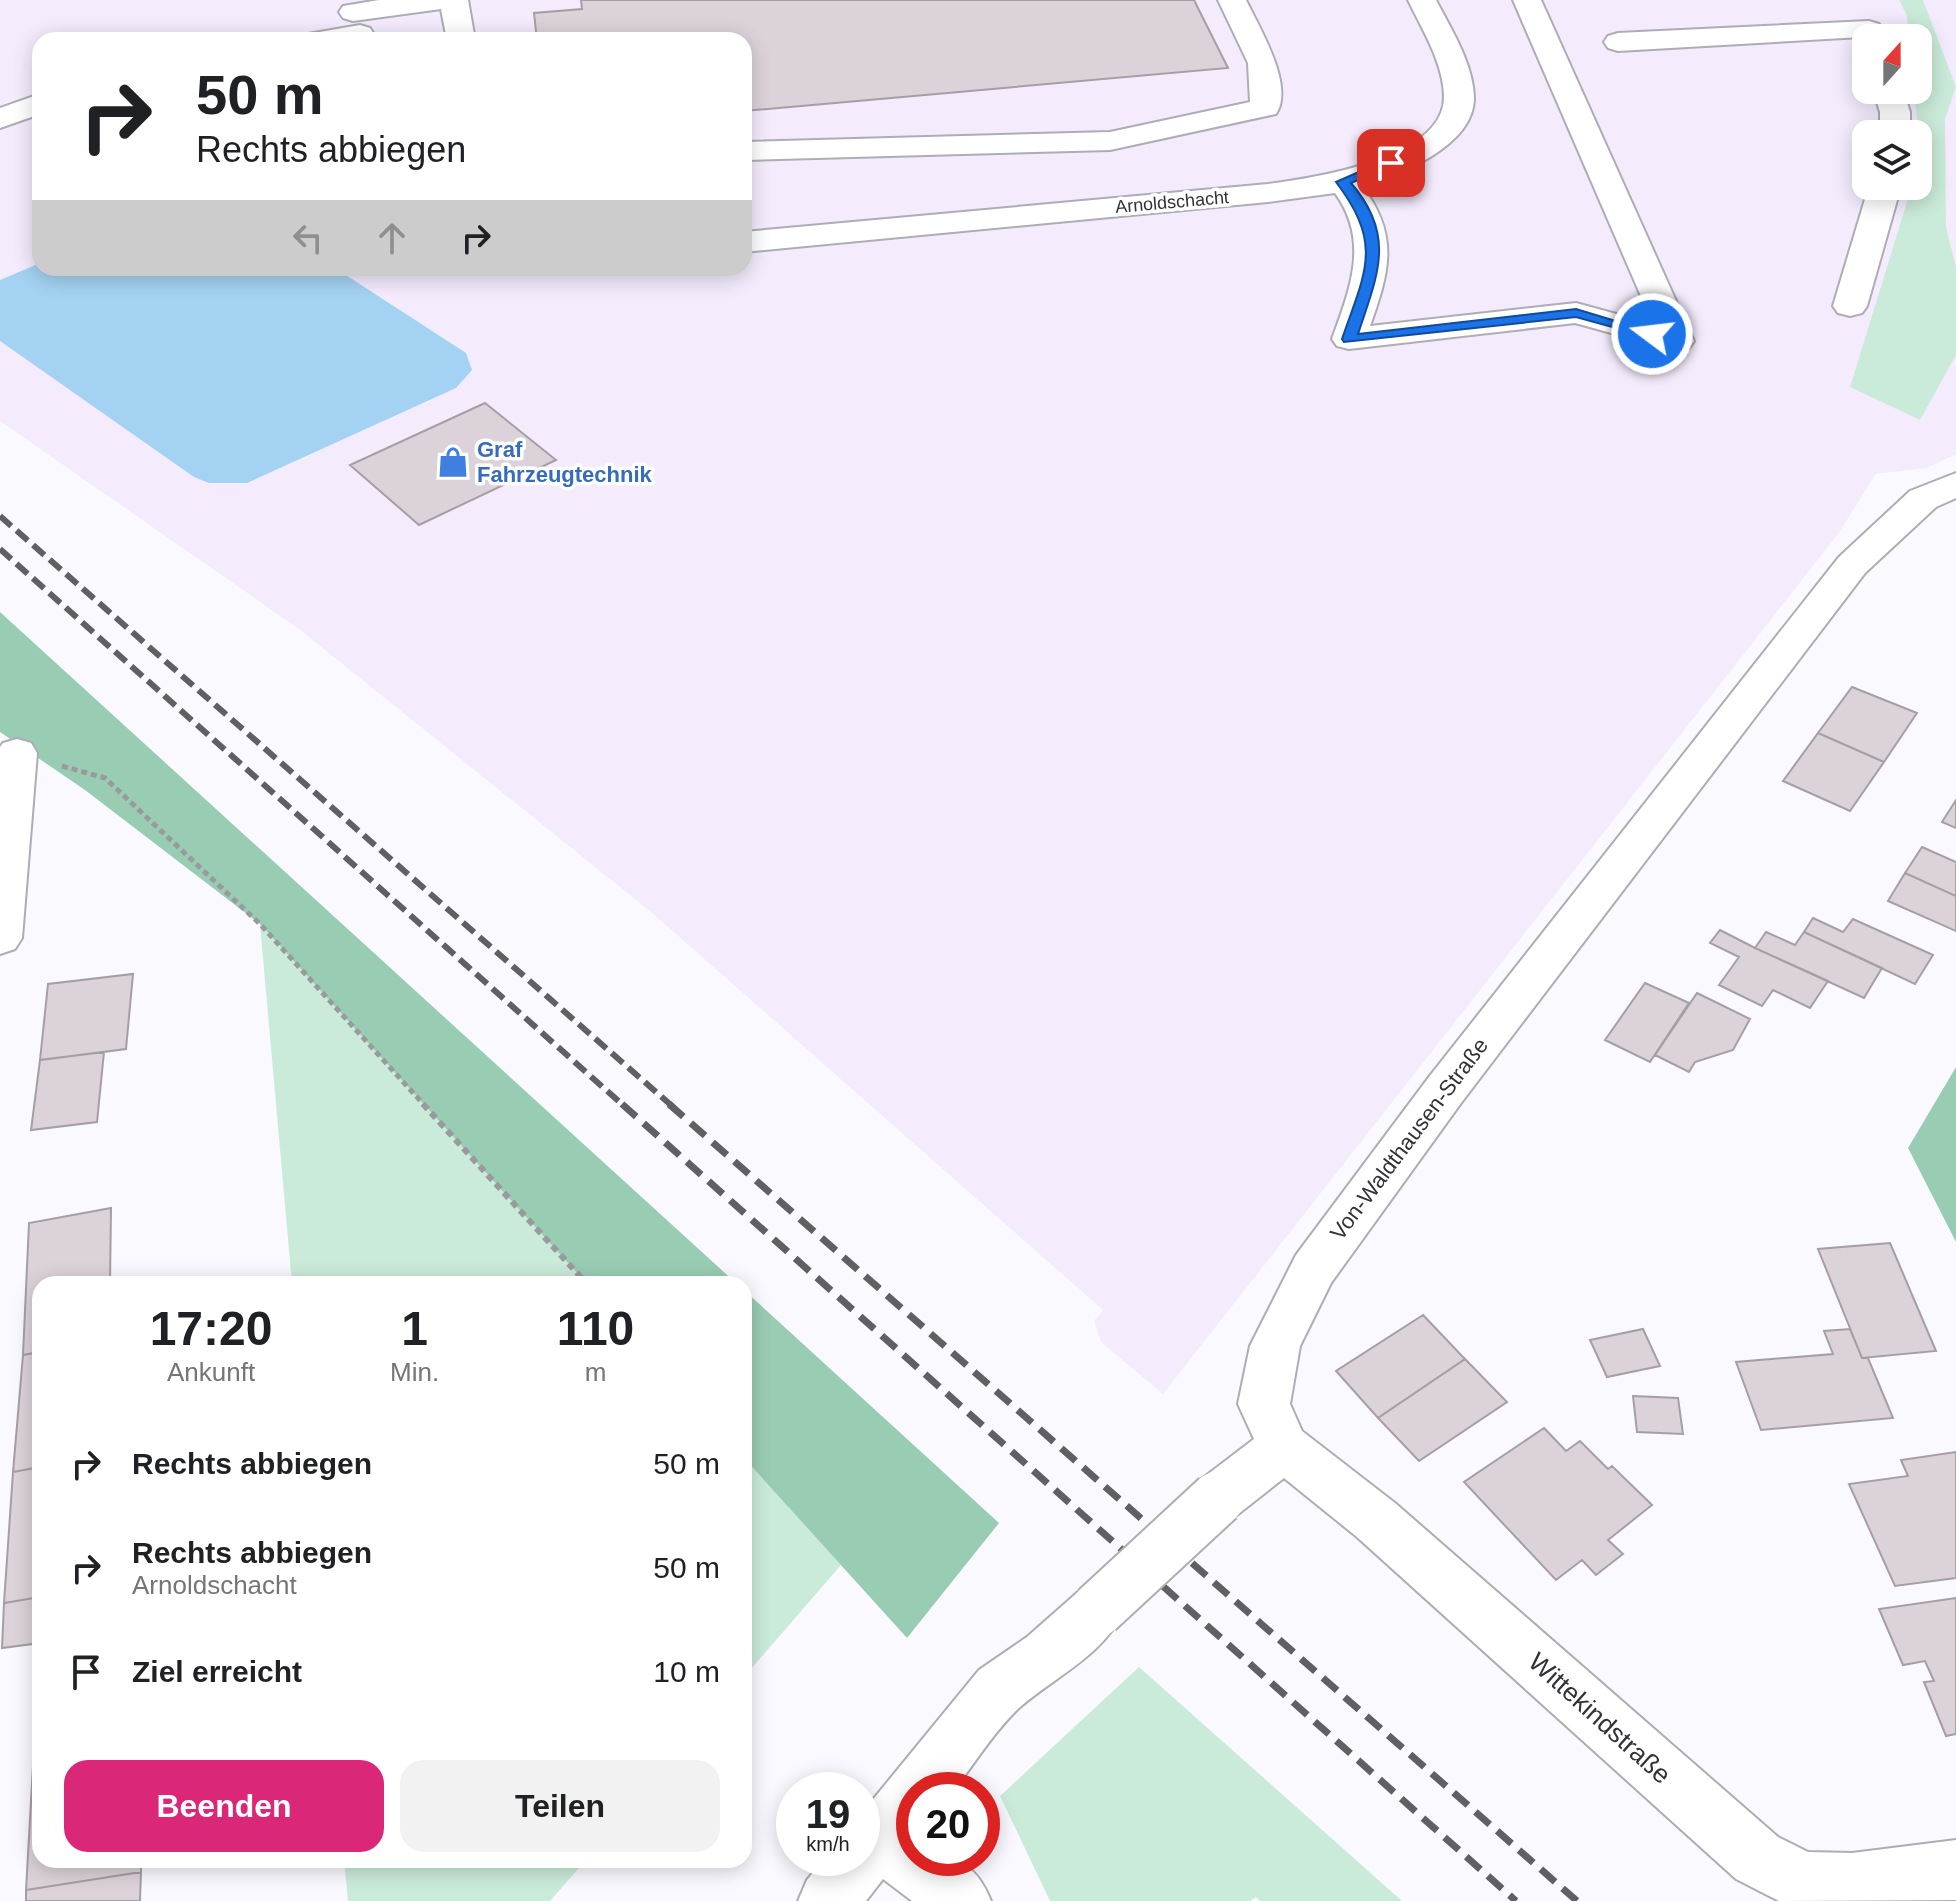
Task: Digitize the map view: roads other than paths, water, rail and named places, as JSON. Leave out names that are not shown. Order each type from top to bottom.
[{"type":"street","points":[[334,32],[356,21],[444,0]]},
{"type":"street","points":[[454,0],[460,32]]},
{"type":"street","points":[[752,151],[1119,160],[1265,108],[1263,63],[1232,0]]},
{"type":"street","name":"Arnoldschacht","points":[[752,241],[1268,193],[1343,182],[1413,153],[1440,138],[1457,119],[1460,99],[1455,81],[1422,0]]},
{"type":"street","points":[[1343,182],[1359,201],[1370,232],[1374,264],[1349,339],[1576,313],[1677,341],[1527,0]]},
{"type":"street","points":[[1870,24],[1871,0]]},
{"type":"street","points":[[1618,42],[1852,35]]},
{"type":"street","points":[[0,119],[32,106]]},
{"type":"street","points":[[1119,160],[1138,206]]},
{"type":"street","points":[[1850,306],[1881,200]]},
{"type":"street","name":"Von-Waldthausen-Straße","points":[[1284,1447],[1264,1404],[1275,1346],[1313,1269],[1445,1090],[1852,565],[1923,499],[1956,484]]},
{"type":"street","points":[[0,938],[17,753]]},
{"type":"street","points":[[932,1772],[999,1689],[1047,1655],[1218,1498],[1284,1447]]},
{"type":"street","name":"Wittekindstraße","points":[[1284,1447],[1376,1520],[1757,1858],[1804,1882],[1852,1883],[1956,1870]]},
{"type":"street","points":[[880,1837],[896,1817]]},
{"type":"street","points":[[880,1840],[961,1901]]},
{"type":"street","points":[[828,1901],[848,1876]]},
{"type":"water","points":[[32,266],[32,276],[347,276],[466,353],[472,370],[456,388],[247,483],[209,483],[194,477],[0,341],[0,280]]},
{"type":"railway","points":[[0,516],[672,1106]]},
{"type":"railway","points":[[0,549],[624,1106]]},
{"type":"railway","points":[[622,1104],[1516,1901]]},
{"type":"railway","points":[[669,1104],[1577,1901]]},
{"type":"place","name":"Graf Fahrzeugtechnik","points":[[453,462]]}]
